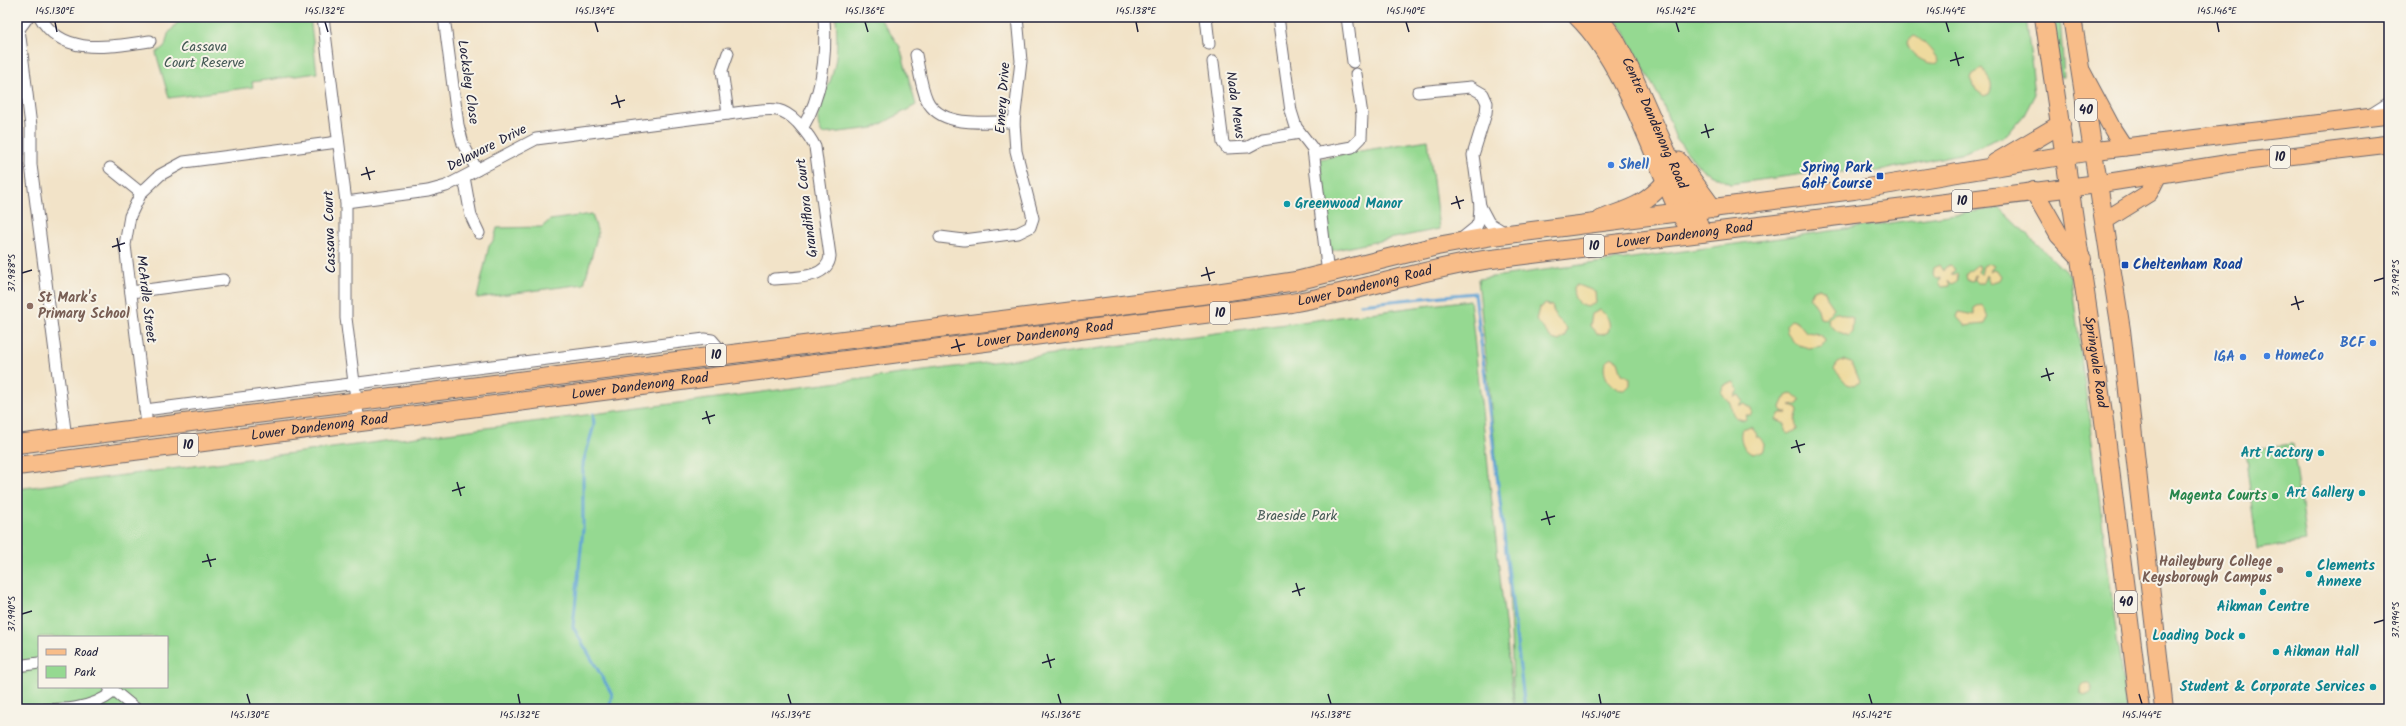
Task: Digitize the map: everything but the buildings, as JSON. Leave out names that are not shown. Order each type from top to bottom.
[{"type":"highway","name":"Springvale Road","points":[[2044,17],[2082,259],[2140,709]]},
{"type":"highway","name":"Springvale Road","points":[[2072,17],[2121,330],[2164,709]]},
{"type":"highway","points":[[1985,168],[2061,124]]},
{"type":"highway","name":"10","points":[[2066,155],[2092,151]]},
{"type":"highway","name":"Lower Dandenong Road","points":[[17,444],[66,438],[146,419],[354,392],[724,354],[1209,294],[1328,274],[1457,242],[1507,234],[1714,209],[1854,190],[2066,155]]},
{"type":"highway","name":"10","points":[[2070,187],[2098,184]]},
{"type":"highway","name":"Lower Dandenong Road","points":[[17,466],[1291,303],[1466,263],[2070,187]]},
{"type":"highway","points":[[2034,191],[2059,235],[2082,259]]},
{"type":"main road","name":"Centre Dandenong Road","points":[[1577,17],[1592,33],[1609,58],[1664,182],[1686,212],[1698,233]]},
{"type":"main road","name":"Centre Dandenong Road","points":[[1599,17],[1621,51],[1661,137],[1686,212]]},
{"type":"main road","points":[[2080,68],[2113,130],[2124,147]]},
{"type":"main road","name":"10","points":[[2092,151],[2389,115]]},
{"type":"main road","points":[[1661,137],[1714,209]]},
{"type":"main road","name":"10","points":[[2098,184],[2231,163],[2389,144]]},
{"type":"main road","points":[[2104,221],[2149,193],[2158,175]]},
{"type":"main road","points":[[1588,224],[1650,199],[1664,182]]},
{"type":"street","points":[[28,17],[19,29],[31,126],[31,165],[66,438]]},
{"type":"street","points":[[40,17],[57,38],[75,45],[100,47],[150,41]]},
{"type":"street","name":"Cassava Court","points":[[323,17],[346,202],[346,318],[359,423]]},
{"type":"street","name":"Locksley Close","points":[[444,17],[458,124],[463,144],[477,170]]},
{"type":"street","points":[[799,124],[812,105],[824,69],[826,42],[824,17]]},
{"type":"street","name":"Emery Drive","points":[[940,237],[964,240],[1018,233],[1030,227],[1033,214],[1018,168],[1014,122],[1020,61],[1017,17]]},
{"type":"street","points":[[1206,17],[1208,44]]},
{"type":"street","points":[[1278,17],[1291,112],[1300,133],[1310,142],[1314,154],[1328,274]]},
{"type":"street","points":[[1347,17],[1353,62]]},
{"type":"street","points":[[728,53],[722,70],[728,114]]},
{"type":"street","points":[[916,55],[926,99],[935,112],[941,116],[956,120],[1014,122]]},
{"type":"street","name":"Nada Mews","points":[[1213,62],[1222,143],[1226,148],[1248,147],[1263,139],[1300,133]]},
{"type":"street","points":[[1314,154],[1352,147],[1361,138],[1362,115],[1356,74]]},
{"type":"street","points":[[1418,92],[1466,86],[1479,91],[1486,99],[1486,113],[1475,148],[1473,162],[1480,206],[1489,223],[1507,234]]},
{"type":"street","points":[[2364,118],[2389,103]]},
{"type":"street","name":"Delaware Drive","points":[[346,202],[428,191],[446,186],[536,139],[762,110],[799,124]]},
{"type":"street","name":"Grandiflora Court","points":[[774,279],[819,273],[826,268],[830,260],[818,157],[812,140],[799,124]]},
{"type":"street","name":"McArdle Street","points":[[146,419],[124,244],[130,216],[142,193],[160,175],[184,162],[338,142]]},
{"type":"street","points":[[110,168],[142,193]]},
{"type":"street","points":[[464,177],[471,216],[479,233]]},
{"type":"street","points":[[1457,242],[1476,227],[1480,206]]},
{"type":"street","points":[[131,292],[223,280]]},
{"type":"street","name":"Lower Dandenong Road","points":[[354,392],[709,339],[717,345],[724,354]]},
{"type":"street","points":[[17,666],[38,663]]},
{"type":"street","points":[[17,709],[75,709],[102,701],[111,689],[136,709]]},
{"type":"green space","name":"Cassava Court Reserve","points":[[182,17],[310,17],[317,73],[252,82],[253,87],[169,98],[156,53],[165,46],[168,34]]},
{"type":"green space","points":[[836,17],[879,17],[900,47],[916,105],[874,128],[822,134],[818,118],[821,103],[831,80],[835,65],[837,45]]},
{"type":"green space","name":"Spring Park Golf Course","points":[[1614,17],[2026,17],[2035,94],[2024,115],[2007,135],[1960,154],[1873,172],[1819,172],[1730,184],[1702,170],[1676,139],[1663,104],[1624,31]]},
{"type":"green space","points":[[2051,17],[2060,17],[2064,77],[2061,77]]},
{"type":"green space","points":[[1428,140],[1439,229],[1330,251],[1320,159]]},
{"type":"green space","name":"Braeside Park","points":[[2000,208],[2071,277],[2126,709],[17,709],[17,489],[1470,300],[1514,706],[1509,588],[1478,279]]},
{"type":"green space","points":[[592,214],[598,233],[584,284],[477,298],[489,246],[494,240],[497,228],[542,227],[550,220]]},
{"type":"green space","name":"Magenta Courts","points":[[2293,444],[2306,542],[2257,549],[2245,450]]},
{"type":"sand","points":[[1914,36],[1929,48],[1936,56],[1938,63],[1929,63],[1914,55],[1907,42]]},
{"type":"sand","points":[[1982,69],[1991,83],[1991,90],[1989,94],[1984,96],[1976,90],[1971,78],[1973,74]]},
{"type":"sand","points":[[1989,263],[1994,266],[1989,272],[1996,269],[2001,276],[1999,280],[1990,283],[1986,275],[1983,283],[1978,283],[1975,280],[1975,275],[1973,281],[1967,280],[1966,274],[1977,265],[1980,267],[1978,273],[1981,275],[1983,266]]},
{"type":"sand","points":[[1939,265],[1943,271],[1946,266],[1951,265],[1955,270],[1950,274],[1957,274],[1958,281],[1952,284],[1948,280],[1950,286],[1942,287],[1939,283],[1941,278],[1937,279],[1933,275],[1934,268]]},
{"type":"sand","points":[[1577,285],[1595,291],[1596,303],[1587,307],[1578,302],[1573,292],[1573,288]]},
{"type":"sand","points":[[1819,288],[1825,291],[1827,298],[1834,308],[1825,319],[1820,318],[1818,309],[1810,297],[1813,290]]},
{"type":"sand","points":[[1546,304],[1552,306],[1555,316],[1567,328],[1565,336],[1559,341],[1552,339],[1536,320],[1539,308]]},
{"type":"sand","points":[[1981,305],[1985,308],[1988,318],[1985,324],[1965,326],[1957,317],[1959,312],[1974,315],[1974,309]]},
{"type":"sand","points":[[1600,310],[1605,314],[1609,322],[1608,332],[1602,335],[1597,334],[1590,326],[1592,314]]},
{"type":"sand","points":[[1835,312],[1853,318],[1852,332],[1849,336],[1837,331],[1829,324],[1828,319]]},
{"type":"sand","points":[[1791,320],[1798,322],[1806,332],[1822,336],[1825,341],[1822,346],[1809,348],[1795,344],[1787,332],[1786,325]]},
{"type":"sand","points":[[1611,357],[1618,361],[1622,374],[1630,378],[1630,385],[1625,390],[1616,388],[1606,377],[1604,368],[1605,363]]},
{"type":"sand","points":[[1845,360],[1851,362],[1859,382],[1854,386],[1847,384],[1834,369],[1838,363]]},
{"type":"sand","points":[[1734,382],[1738,390],[1734,397],[1739,395],[1743,401],[1739,405],[1745,404],[1752,410],[1751,415],[1746,415],[1747,417],[1745,420],[1734,416],[1730,403],[1721,393],[1724,386]]},
{"type":"sand","points":[[1792,393],[1800,400],[1797,405],[1790,406],[1797,408],[1798,411],[1795,421],[1797,430],[1789,434],[1785,431],[1785,424],[1776,420],[1780,413],[1787,413],[1782,411],[1781,407],[1786,396]]},
{"type":"sand","points":[[1752,426],[1757,434],[1755,437],[1759,437],[1765,444],[1764,450],[1753,454],[1747,451],[1741,440],[1742,429]]},
{"type":"sand","points":[[2088,683],[2091,684],[2091,694],[2084,695],[2081,694],[2080,687],[2081,684]]},
{"type":"waterway","points":[[1360,304],[1475,293],[1525,709]]},
{"type":"waterway","points":[[593,414],[594,425],[583,463],[583,529],[573,627],[612,694],[609,709]]},
{"type":"place","name":"Shell","points":[[1611,165]]},
{"type":"place","name":"Spring Park Golf Course","points":[[1880,176]]},
{"type":"place","name":"Greenwood Manor","points":[[1287,204]]},
{"type":"place","name":"Cheltenham Road","points":[[2125,265]]},
{"type":"place","name":"St Mark's Primary School","points":[[30,306]]},
{"type":"place","name":"BCF","points":[[2373,343]]},
{"type":"place","name":"HomeCo","points":[[2267,356]]},
{"type":"place","name":"IGA","points":[[2243,357]]},
{"type":"place","name":"Art Factory","points":[[2321,453]]},
{"type":"place","name":"Art Gallery","points":[[2362,493]]},
{"type":"place","name":"Magenta Courts","points":[[2275,496]]},
{"type":"place","name":"Haileybury College Keysborough Campus","points":[[2280,570]]},
{"type":"place","name":"Clements Annexe","points":[[2309,574]]},
{"type":"place","name":"Aikman Centre","points":[[2263,592]]},
{"type":"place","name":"Loading Dock","points":[[2242,636]]},
{"type":"place","name":"Aikman Hall","points":[[2276,652]]},
{"type":"place","name":"Student & Corporate Services","points":[[2373,687]]}]
